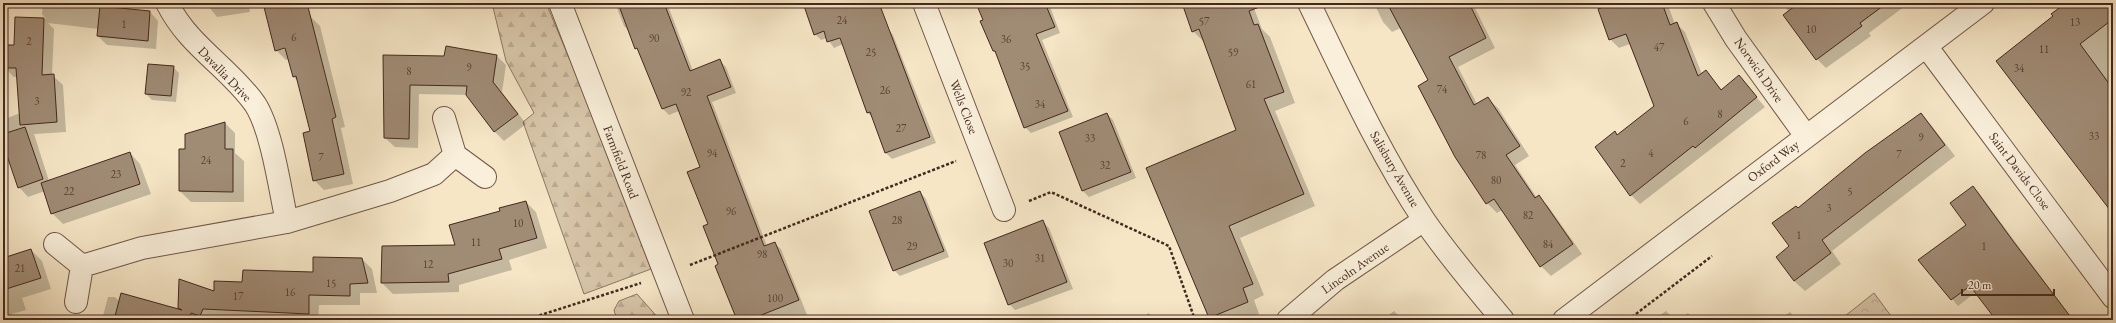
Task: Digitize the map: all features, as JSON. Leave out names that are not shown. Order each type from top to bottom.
[{"type":"street","name":"Davallia Drive","points":[[167,3],[174,18],[199,47],[244,90],[256,106],[265,123],[287,222]]},
{"type":"street","name":"Farmfield Road","points":[[560,3],[683,320]]},
{"type":"street","name":"Wells Close","points":[[924,3],[1004,210]]},
{"type":"street","name":"Salisbury Avenue","points":[[1309,3],[1364,117],[1424,220],[1503,320]]},
{"type":"street","name":"Norwich Drive","points":[[1714,3],[1736,39],[1806,136]]},
{"type":"street","name":"Oxford Way","points":[[1564,320],[1983,3]]},
{"type":"street","name":"Saint Davids Close","points":[[1926,46],[2113,297]]},
{"type":"street","points":[[444,118],[455,155],[485,177]]},
{"type":"street","points":[[82,266],[165,244],[287,222],[390,191],[434,174],[455,155]]},
{"type":"street","name":"Lincoln Avenue","points":[[1288,320],[1335,280],[1424,220]]},
{"type":"street","points":[[55,244],[82,266]]},
{"type":"street","points":[[76,302],[82,266]]},
{"type":"path","points":[[525,320],[665,275],[980,151]]},
{"type":"path","points":[[1004,210],[1051,192],[1169,246],[1195,320]]},
{"type":"path","points":[[1628,320],[1712,256]]},
{"type":"green space","points":[[492,3],[546,3],[600,132],[651,269],[584,294],[523,122],[534,113],[506,61]]},
{"type":"green space","points":[[1874,293],[1894,320],[1840,320]]},
{"type":"green space","points":[[637,294],[660,320],[617,320],[614,310],[619,301]]},
{"type":"building","points":[[263,3],[307,3],[336,117],[332,119],[344,174],[313,181],[303,133],[310,131],[296,76],[293,77],[285,48],[275,51]]},
{"type":"building","points":[[618,3],[664,3],[690,71],[720,59],[731,87],[707,96],[764,246],[775,242],[799,300],[749,320],[737,320],[715,266],[718,264],[703,226],[708,224],[687,172],[700,167],[676,104],[662,109],[637,48],[635,49]]},
{"type":"building","points":[[803,3],[879,3],[930,137],[885,153],[870,112],[867,113],[840,38],[827,42],[824,31],[814,35]]},
{"type":"building","points":[[976,3],[1045,3],[1055,27],[1036,34],[1068,111],[1024,128],[995,51],[993,51],[980,21],[983,20]]},
{"type":"building","points":[[1182,3],[1261,3],[1262,6],[1249,11],[1254,25],[1258,24],[1284,92],[1264,99],[1304,194],[1229,226],[1253,284],[1243,288],[1248,302],[1209,318],[1146,168],[1236,130],[1199,29],[1192,32]]},
{"type":"building","points":[[1387,3],[1469,3],[1486,38],[1449,57],[1474,105],[1488,97],[1520,146],[1506,155],[1535,198],[1539,195],[1573,244],[1540,267],[1494,199],[1486,204],[1455,157],[1418,86],[1428,80]]},
{"type":"building","points":[[1614,3],[1662,3],[1670,25],[1677,22],[1698,76],[1706,70],[1721,90],[1739,75],[1757,97],[1695,148],[1693,146],[1630,196],[1595,147],[1615,131],[1617,135],[1654,106],[1626,34],[1609,40],[1598,9]]},
{"type":"building","points":[[1799,3],[1887,3],[1860,23],[1862,26],[1816,60],[1783,15]]},
{"type":"building","points":[[2066,3],[2113,3],[2113,19],[2080,44],[2113,89],[2113,214],[1996,61],[2053,16],[2051,14]]},
{"type":"building","points":[[100,6],[150,11],[148,41],[97,36]]},
{"type":"building","points":[[15,17],[44,18],[42,75],[54,74],[57,122],[20,125],[16,68],[3,68],[4,45],[14,45]]},
{"type":"building","points":[[446,46],[497,55],[493,82],[518,114],[494,132],[466,95],[467,86],[410,85],[409,139],[384,138],[383,55],[444,56]]},
{"type":"building","points":[[148,64],[174,66],[171,96],[145,94]]},
{"type":"building","points":[[1107,113],[1131,172],[1082,191],[1059,132]]},
{"type":"building","points":[[1921,113],[1945,145],[1822,240],[1831,253],[1794,281],[1776,257],[1789,246],[1772,223],[1796,206],[1798,208],[1865,153]]},
{"type":"building","points":[[225,122],[225,149],[233,149],[233,192],[179,191],[179,149],[185,149],[185,134]]},
{"type":"building","points":[[25,127],[43,179],[18,188],[3,144],[3,134]]},
{"type":"building","points":[[130,152],[140,184],[51,214],[41,183]]},
{"type":"building","points":[[1973,186],[2073,320],[1996,320],[1970,286],[1951,300],[1918,260],[1966,225],[1950,203]]},
{"type":"building","points":[[920,191],[944,251],[893,271],[869,211]]},
{"type":"building","points":[[526,201],[537,238],[499,249],[502,259],[448,274],[449,282],[381,283],[382,246],[455,245],[449,225],[500,211],[499,208]]},
{"type":"building","points":[[1043,220],[1067,282],[1008,305],[984,243]]},
{"type":"building","points":[[31,249],[41,278],[3,290],[3,258]]},
{"type":"building","points":[[313,257],[362,258],[368,283],[350,284],[350,296],[309,295],[309,314],[203,309],[200,316],[191,313],[190,320],[114,320],[121,293],[182,310],[178,308],[179,279],[214,291],[214,281],[242,282],[243,270],[313,272]]}]
